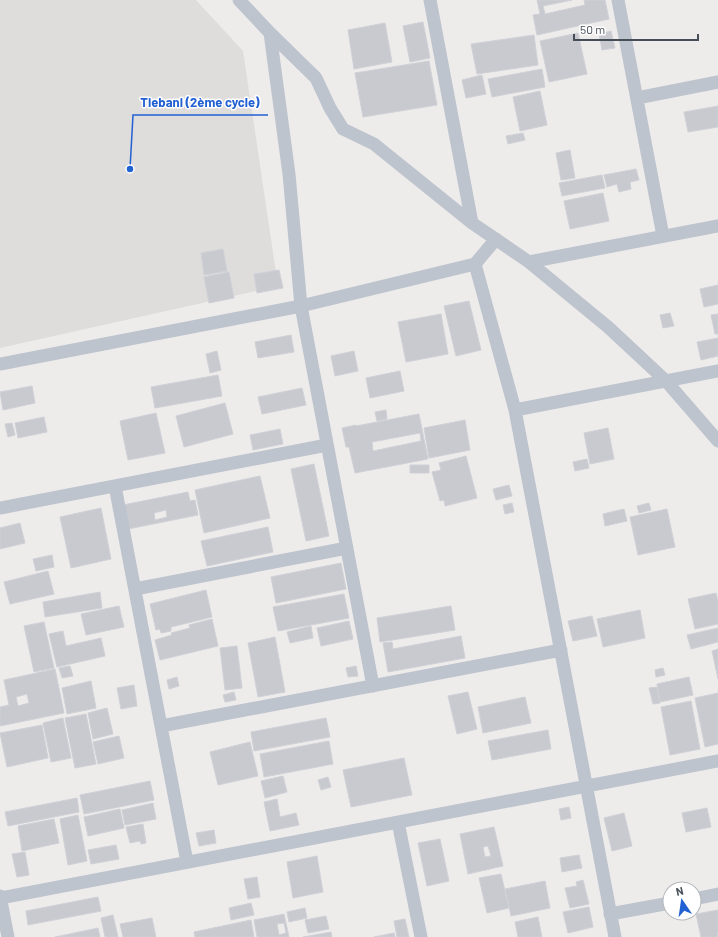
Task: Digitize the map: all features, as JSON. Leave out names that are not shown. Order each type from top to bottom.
[{"type":"street","points":[[239,0],[316,78],[330,108],[343,129],[374,144],[472,223],[529,262],[608,327],[666,381],[718,441]]},
{"type":"street","points":[[430,0],[472,223]]},
{"type":"street","points":[[618,0],[663,236]]},
{"type":"street","points":[[270,33],[289,174],[301,306],[373,686]]},
{"type":"street","points":[[637,98],[718,82]]},
{"type":"street","points":[[529,262],[718,226]]},
{"type":"street","points":[[0,364],[301,306],[474,264],[496,240]]},
{"type":"street","points":[[474,264],[515,410],[615,937]]},
{"type":"street","points":[[515,410],[718,371]]},
{"type":"street","points":[[0,508],[327,445]]},
{"type":"street","points":[[115,486],[187,862]]},
{"type":"street","points":[[135,588],[347,548]]},
{"type":"street","points":[[161,726],[561,650]]},
{"type":"street","points":[[8,937],[0,897],[718,761]]},
{"type":"street","points":[[398,822],[420,937]]},
{"type":"street","points":[[702,897],[718,894]]},
{"type":"street","points":[[610,914],[662,904]]},
{"type":"shaded area","points":[[0,0],[196,0],[243,51],[278,286],[0,348]]},
{"type":"building","points":[[537,0],[572,0],[543,6],[545,14],[585,5],[584,0],[605,0],[609,19],[537,35],[533,15],[540,14]]},
{"type":"building","points":[[423,22],[430,58],[410,62],[403,26]]},
{"type":"building","points":[[385,23],[392,62],[354,69],[348,30]]},
{"type":"building","points":[[611,31],[615,48],[602,50],[599,34]]},
{"type":"building","points":[[578,33],[587,74],[549,82],[540,41]]},
{"type":"building","points":[[534,35],[538,65],[477,74],[471,44]]},
{"type":"building","points":[[429,61],[437,105],[363,117],[355,73]]},
{"type":"building","points":[[542,69],[545,87],[492,97],[488,79]]},
{"type":"building","points":[[482,75],[486,94],[466,98],[462,80]]},
{"type":"building","points":[[540,91],[547,125],[520,131],[513,97]]},
{"type":"building","points":[[718,106],[718,127],[688,132],[684,112]]},
{"type":"building","points":[[523,133],[525,140],[508,144],[506,136]]},
{"type":"building","points":[[570,150],[575,178],[561,180],[556,153]]},
{"type":"building","points":[[636,169],[639,180],[630,182],[631,189],[619,192],[617,184],[607,187],[604,175]]},
{"type":"building","points":[[602,175],[605,188],[562,196],[559,183]]},
{"type":"building","points":[[603,193],[609,221],[570,229],[564,201]]},
{"type":"building","points":[[223,249],[227,271],[204,275],[201,253]]},
{"type":"building","points":[[279,270],[283,288],[257,293],[254,274]]},
{"type":"building","points":[[229,272],[234,298],[209,303],[204,277]]},
{"type":"building","points":[[718,285],[718,304],[704,307],[700,289]]},
{"type":"building","points":[[469,301],[481,350],[456,356],[444,306]]},
{"type":"building","points":[[670,313],[674,326],[663,328],[660,315]]},
{"type":"building","points":[[441,314],[448,354],[406,362],[398,322]]},
{"type":"building","points":[[718,314],[718,334],[715,334],[711,315]]},
{"type":"building","points":[[291,335],[294,352],[258,358],[255,342]]},
{"type":"building","points":[[718,338],[718,356],[701,360],[697,342]]},
{"type":"building","points":[[217,351],[221,370],[210,373],[206,354]]},
{"type":"building","points":[[354,351],[358,371],[335,376],[331,356]]},
{"type":"building","points":[[400,371],[404,391],[370,398],[366,378]]},
{"type":"building","points":[[218,375],[222,396],[155,408],[151,387]]},
{"type":"building","points":[[32,386],[35,403],[3,410],[0,392]]},
{"type":"building","points":[[302,388],[306,405],[262,414],[258,397]]},
{"type":"building","points":[[225,403],[233,434],[184,447],[176,416]]},
{"type":"building","points":[[386,410],[387,419],[377,421],[375,412]]},
{"type":"building","points":[[156,413],[165,453],[128,460],[120,421]]},
{"type":"building","points":[[419,414],[428,459],[355,473],[349,447],[346,447],[342,428]],"holes":[[[420,433],[421,441],[373,451],[372,442]]]},
{"type":"building","points":[[44,417],[47,432],[18,438],[15,423]]},
{"type":"building","points":[[465,420],[470,450],[429,458],[424,428]]},
{"type":"building","points":[[12,423],[15,435],[8,437],[5,424]]},
{"type":"building","points":[[608,428],[614,459],[590,464],[584,433]]},
{"type":"building","points":[[280,429],[283,444],[253,450],[250,435]]},
{"type":"building","points":[[466,456],[477,498],[445,506],[444,500],[440,501],[432,472],[441,470],[439,463]]},
{"type":"building","points":[[587,459],[589,468],[575,471],[573,462]]},
{"type":"building","points":[[314,464],[329,536],[306,541],[291,469]]},
{"type":"building","points":[[410,465],[429,465],[429,473],[410,473]]},
{"type":"building","points":[[260,476],[270,518],[204,533],[195,490]]},
{"type":"building","points":[[509,485],[512,496],[496,500],[493,489]]},
{"type":"building","points":[[188,492],[190,501],[195,500],[198,515],[128,529],[123,505]],"holes":[[[166,510],[167,517],[155,520],[154,513]]]},
{"type":"building","points":[[512,503],[514,512],[505,514],[503,505]]},
{"type":"building","points":[[649,503],[651,510],[639,513],[637,506]]},
{"type":"building","points":[[101,508],[111,559],[71,568],[60,517]]},
{"type":"building","points":[[624,509],[627,521],[605,526],[603,514]]},
{"type":"building","points":[[667,509],[675,547],[638,555],[630,517]]},
{"type":"building","points":[[20,523],[25,543],[0,549],[0,528]]},
{"type":"building","points":[[268,527],[273,552],[207,566],[201,541]]},
{"type":"building","points":[[52,555],[54,567],[36,571],[33,559]]},
{"type":"building","points":[[341,563],[346,589],[276,603],[271,577]]},
{"type":"building","points":[[48,571],[54,594],[10,604],[4,582]]},
{"type":"building","points":[[206,590],[212,617],[171,627],[171,631],[161,633],[160,629],[156,630],[150,604]]},
{"type":"building","points":[[100,592],[102,608],[45,617],[43,602]]},
{"type":"building","points":[[716,593],[718,601],[718,624],[695,629],[688,599]]},
{"type":"building","points":[[344,594],[349,618],[278,631],[273,607]]},
{"type":"building","points":[[119,606],[124,627],[86,635],[81,614]]},
{"type":"building","points":[[451,606],[455,630],[380,642],[377,618]]},
{"type":"building","points":[[640,610],[645,638],[603,647],[597,619]]},
{"type":"building","points":[[592,616],[597,636],[573,641],[568,621]]},
{"type":"building","points":[[212,619],[218,646],[160,660],[155,640],[172,635],[171,633],[190,628],[189,625]]},
{"type":"building","points":[[349,621],[353,639],[321,646],[317,628]]},
{"type":"building","points":[[44,622],[54,668],[34,672],[24,626]]},
{"type":"building","points":[[311,626],[313,638],[290,643],[287,632]]},
{"type":"building","points":[[718,628],[718,642],[691,649],[687,635]]},
{"type":"building","points":[[63,631],[66,646],[101,638],[105,656],[57,667],[49,634]]},
{"type":"building","points":[[461,636],[465,658],[388,672],[383,643],[392,642],[393,649]]},
{"type":"building","points":[[275,637],[285,692],[258,697],[248,643]]},
{"type":"building","points":[[237,646],[242,688],[225,690],[220,648]]},
{"type":"building","points":[[718,649],[718,679],[712,651]]},
{"type":"building","points":[[70,666],[73,676],[62,678],[59,668]]},
{"type":"building","points":[[356,666],[358,676],[348,677],[346,668]]},
{"type":"building","points":[[663,668],[665,675],[656,677],[655,670]]},
{"type":"building","points":[[55,669],[64,713],[0,726],[0,707],[9,705],[4,680]],"holes":[[[27,694],[29,703],[18,706],[16,697]]]},
{"type":"building","points":[[177,677],[179,686],[169,689],[167,680]]},
{"type":"building","points":[[689,677],[693,695],[660,702],[657,684]]},
{"type":"building","points":[[91,681],[96,708],[67,714],[62,688]]},
{"type":"building","points":[[134,685],[137,706],[121,709],[117,688]]},
{"type":"building","points":[[657,687],[660,703],[653,704],[649,688]]},
{"type":"building","points":[[234,692],[236,700],[225,702],[223,695]]},
{"type":"building","points":[[468,692],[477,729],[457,734],[448,696]]},
{"type":"building","points":[[718,693],[718,744],[705,747],[695,698]]},
{"type":"building","points":[[525,697],[531,723],[483,733],[478,707]]},
{"type":"building","points":[[691,701],[700,749],[670,755],[661,707]]},
{"type":"building","points":[[107,708],[113,734],[93,739],[88,713]]},
{"type":"building","points":[[86,714],[96,764],[75,768],[65,718]]},
{"type":"building","points":[[63,718],[71,758],[51,762],[43,723]]},
{"type":"building","points":[[326,718],[330,737],[254,751],[251,732]]},
{"type":"building","points":[[42,725],[48,758],[7,767],[0,733]]},
{"type":"building","points":[[548,730],[551,749],[492,760],[488,741]]},
{"type":"building","points":[[119,736],[124,758],[98,764],[93,742]]},
{"type":"building","points":[[329,741],[333,764],[264,777],[260,754]]},
{"type":"building","points":[[250,742],[258,776],[218,785],[210,752]]},
{"type":"building","points":[[404,758],[412,795],[351,807],[343,770]]},
{"type":"building","points":[[283,776],[287,792],[265,798],[261,781]]},
{"type":"building","points":[[328,777],[331,787],[321,790],[318,780]]},
{"type":"building","points":[[150,781],[154,800],[84,814],[80,795]]},
{"type":"building","points":[[77,798],[79,812],[8,826],[5,812]]},
{"type":"building","points":[[277,799],[280,817],[296,813],[299,825],[270,831],[264,802]]},
{"type":"building","points":[[153,803],[156,819],[125,825],[122,810]]},
{"type":"building","points":[[569,807],[571,818],[561,820],[559,809]]},
{"type":"building","points":[[707,808],[711,827],[686,832],[682,813]]},
{"type":"building","points":[[120,809],[124,828],[88,836],[84,817]]},
{"type":"building","points":[[624,813],[632,846],[612,851],[604,818]]},
{"type":"building","points":[[78,815],[87,861],[68,865],[60,819]]},
{"type":"building","points":[[54,819],[59,843],[22,851],[18,826]]},
{"type":"building","points":[[143,824],[146,843],[141,844],[140,841],[130,843],[126,827]]},
{"type":"building","points":[[494,827],[503,866],[468,874],[460,834]],"holes":[[[488,846],[491,856],[485,857],[483,847]]]},
{"type":"building","points":[[214,830],[216,843],[199,846],[196,833]]},
{"type":"building","points":[[440,839],[449,881],[427,886],[418,843]]},
{"type":"building","points":[[116,845],[119,859],[91,864],[88,850]]},
{"type":"building","points":[[25,852],[29,875],[17,877],[12,854]]},
{"type":"building","points":[[579,855],[582,868],[562,872],[560,858]]},
{"type":"building","points":[[317,856],[323,892],[293,898],[287,862]]},
{"type":"building","points":[[501,874],[509,908],[487,913],[479,878]]},
{"type":"building","points":[[257,877],[260,897],[248,899],[244,879]]},
{"type":"building","points":[[583,880],[589,904],[570,908],[565,888],[577,886],[576,882]]},
{"type":"building","points":[[545,881],[550,908],[511,916],[505,889]]},
{"type":"building","points":[[98,897],[101,911],[28,925],[26,911]]},
{"type":"building","points":[[251,903],[254,915],[231,920],[229,908]]},
{"type":"building","points":[[589,907],[593,927],[568,933],[563,912]]},
{"type":"building","points":[[305,908],[307,918],[289,922],[287,912]]},
{"type":"building","points":[[718,910],[718,937],[701,937],[698,921],[702,921],[702,913]]},
{"type":"building","points":[[284,914],[289,937],[257,937],[254,920]],"holes":[[[284,923],[286,933],[279,935],[277,924]]]},
{"type":"building","points":[[113,915],[118,937],[105,937],[101,918]]},
{"type":"building","points":[[326,916],[329,929],[308,933],[305,920]]},
{"type":"building","points":[[538,917],[542,937],[518,937],[515,922]]},
{"type":"building","points":[[152,918],[156,937],[123,937],[120,924]]},
{"type":"building","points":[[405,919],[409,937],[397,937],[394,921]]},
{"type":"building","points":[[251,920],[254,937],[195,937],[194,932]]},
{"type":"building","points":[[98,928],[100,937],[55,937]]},
{"type":"building","points":[[331,932],[332,937],[303,937]]},
{"type":"building","points":[[394,933],[395,937],[374,937]]},
{"type":"place","name":"Tiebani (2ème cycle)","points":[[130,169]]}]
